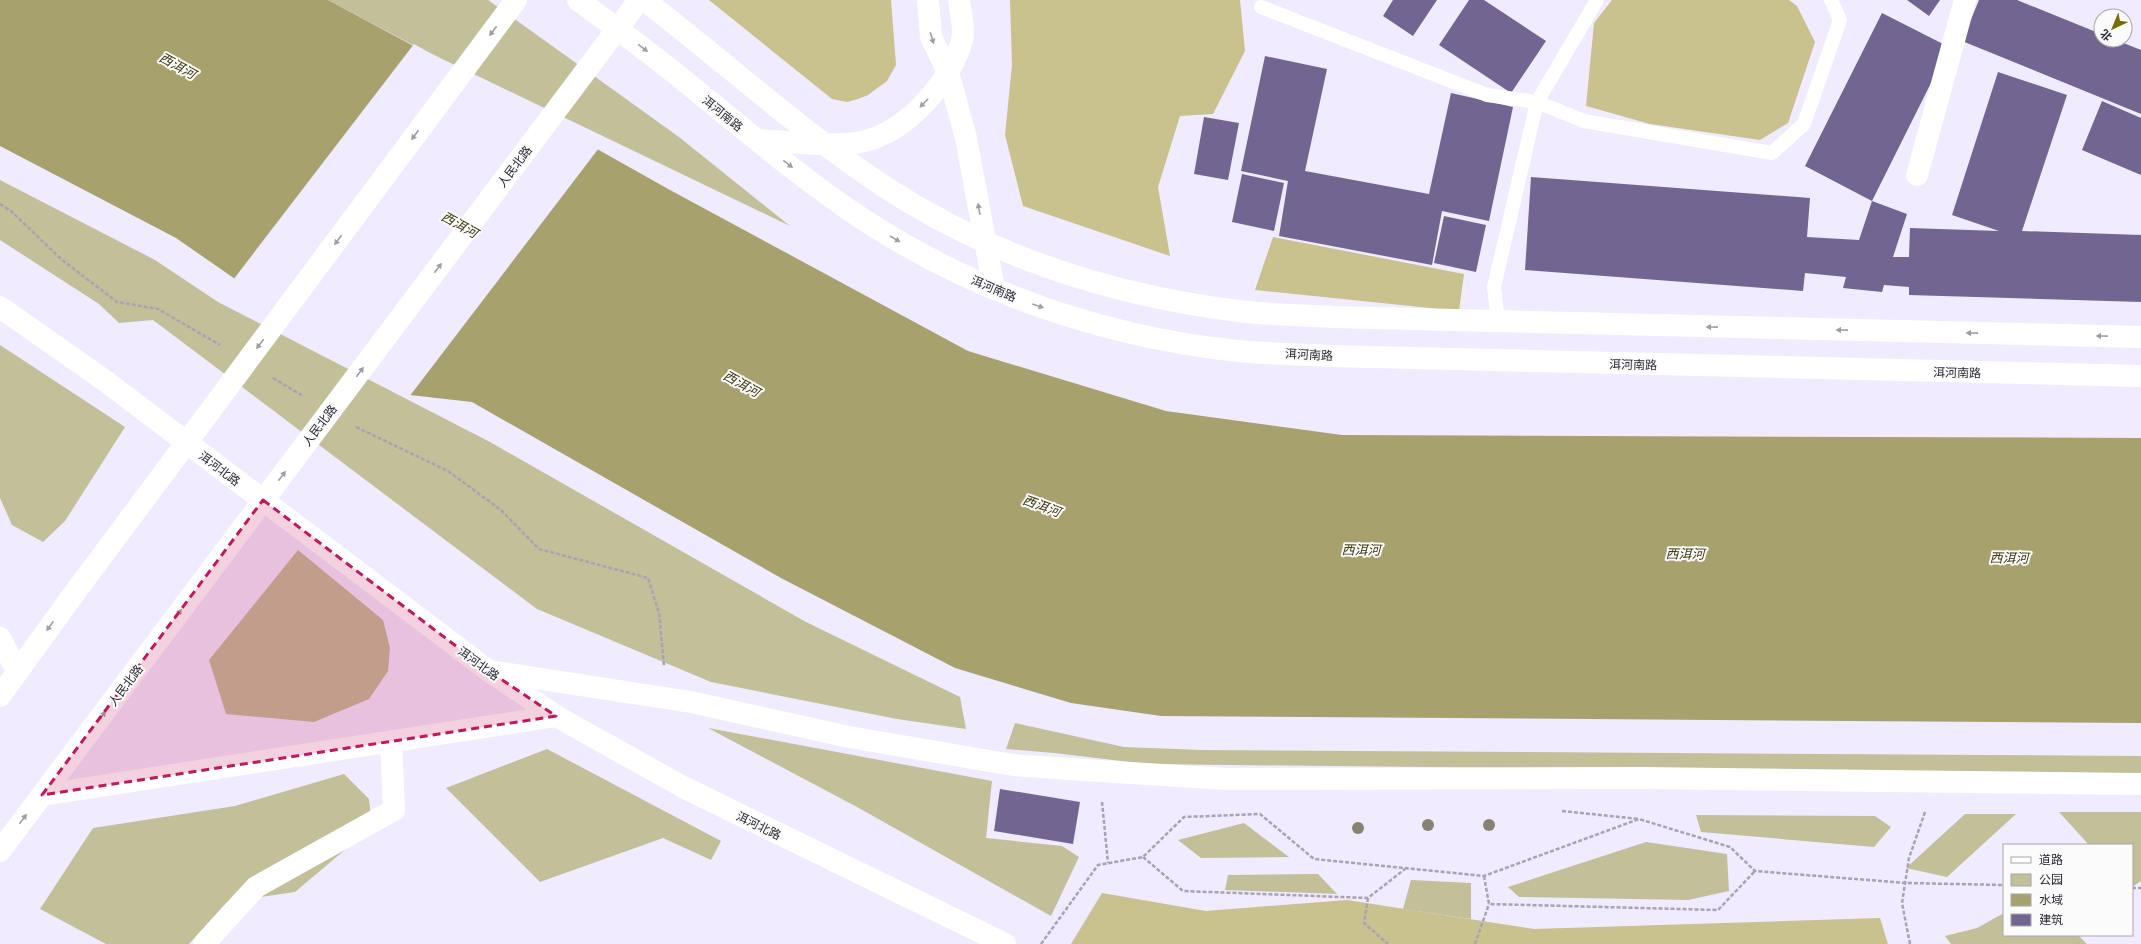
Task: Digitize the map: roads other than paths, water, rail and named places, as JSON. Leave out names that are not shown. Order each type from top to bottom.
[{"type":"main road","points":[[0,696],[73,595],[516,0]]},
{"type":"main road","name":"洱河南路","points":[[578,0],[653,56],[757,140],[864,220],[944,266],[994,289],[1089,322],[1169,340],[1229,350],[1339,356],[2141,376]]},
{"type":"main road","name":"人民北路","points":[[0,851],[639,0]]},
{"type":"main road","points":[[644,0],[824,143],[885,187],[922,209],[985,242],[1049,268],[1099,284],[1154,298],[1233,311],[1333,316],[2141,337]]},
{"type":"main road","points":[[928,0],[930,37],[948,72],[966,138],[994,289]]},
{"type":"main road","points":[[757,140],[824,143],[860,142],[876,138],[890,131],[920,107],[948,72],[963,38],[959,0]]},
{"type":"main road","points":[[1917,175],[1965,0]]},
{"type":"main road","name":"洱河北路","points":[[0,307],[104,380],[489,671],[556,716],[683,787],[1005,944]]},
{"type":"main road","points":[[0,638],[17,672]]},
{"type":"main road","points":[[489,671],[691,702],[849,737],[1013,765],[1099,771],[1227,779],[1643,778],[1935,783],[2141,784]]},
{"type":"main road","points":[[42,795],[556,716]]},
{"type":"main road","points":[[204,944],[256,886],[394,810],[391,742]]},
{"type":"lane","points":[[1498,321],[1494,287],[1537,102],[1597,0]]},
{"type":"lane","points":[[1261,7],[1487,95],[1537,102],[1584,121],[1772,153],[1804,124],[1840,20],[1831,0]]},
{"type":"water","name":"西洱河","points":[[0,0],[328,0],[408,43],[670,190],[968,351],[1166,411],[1342,435],[2141,438],[2141,723],[1161,716],[1071,703],[955,668],[781,578],[472,402],[401,394],[176,238],[0,146]]}]
